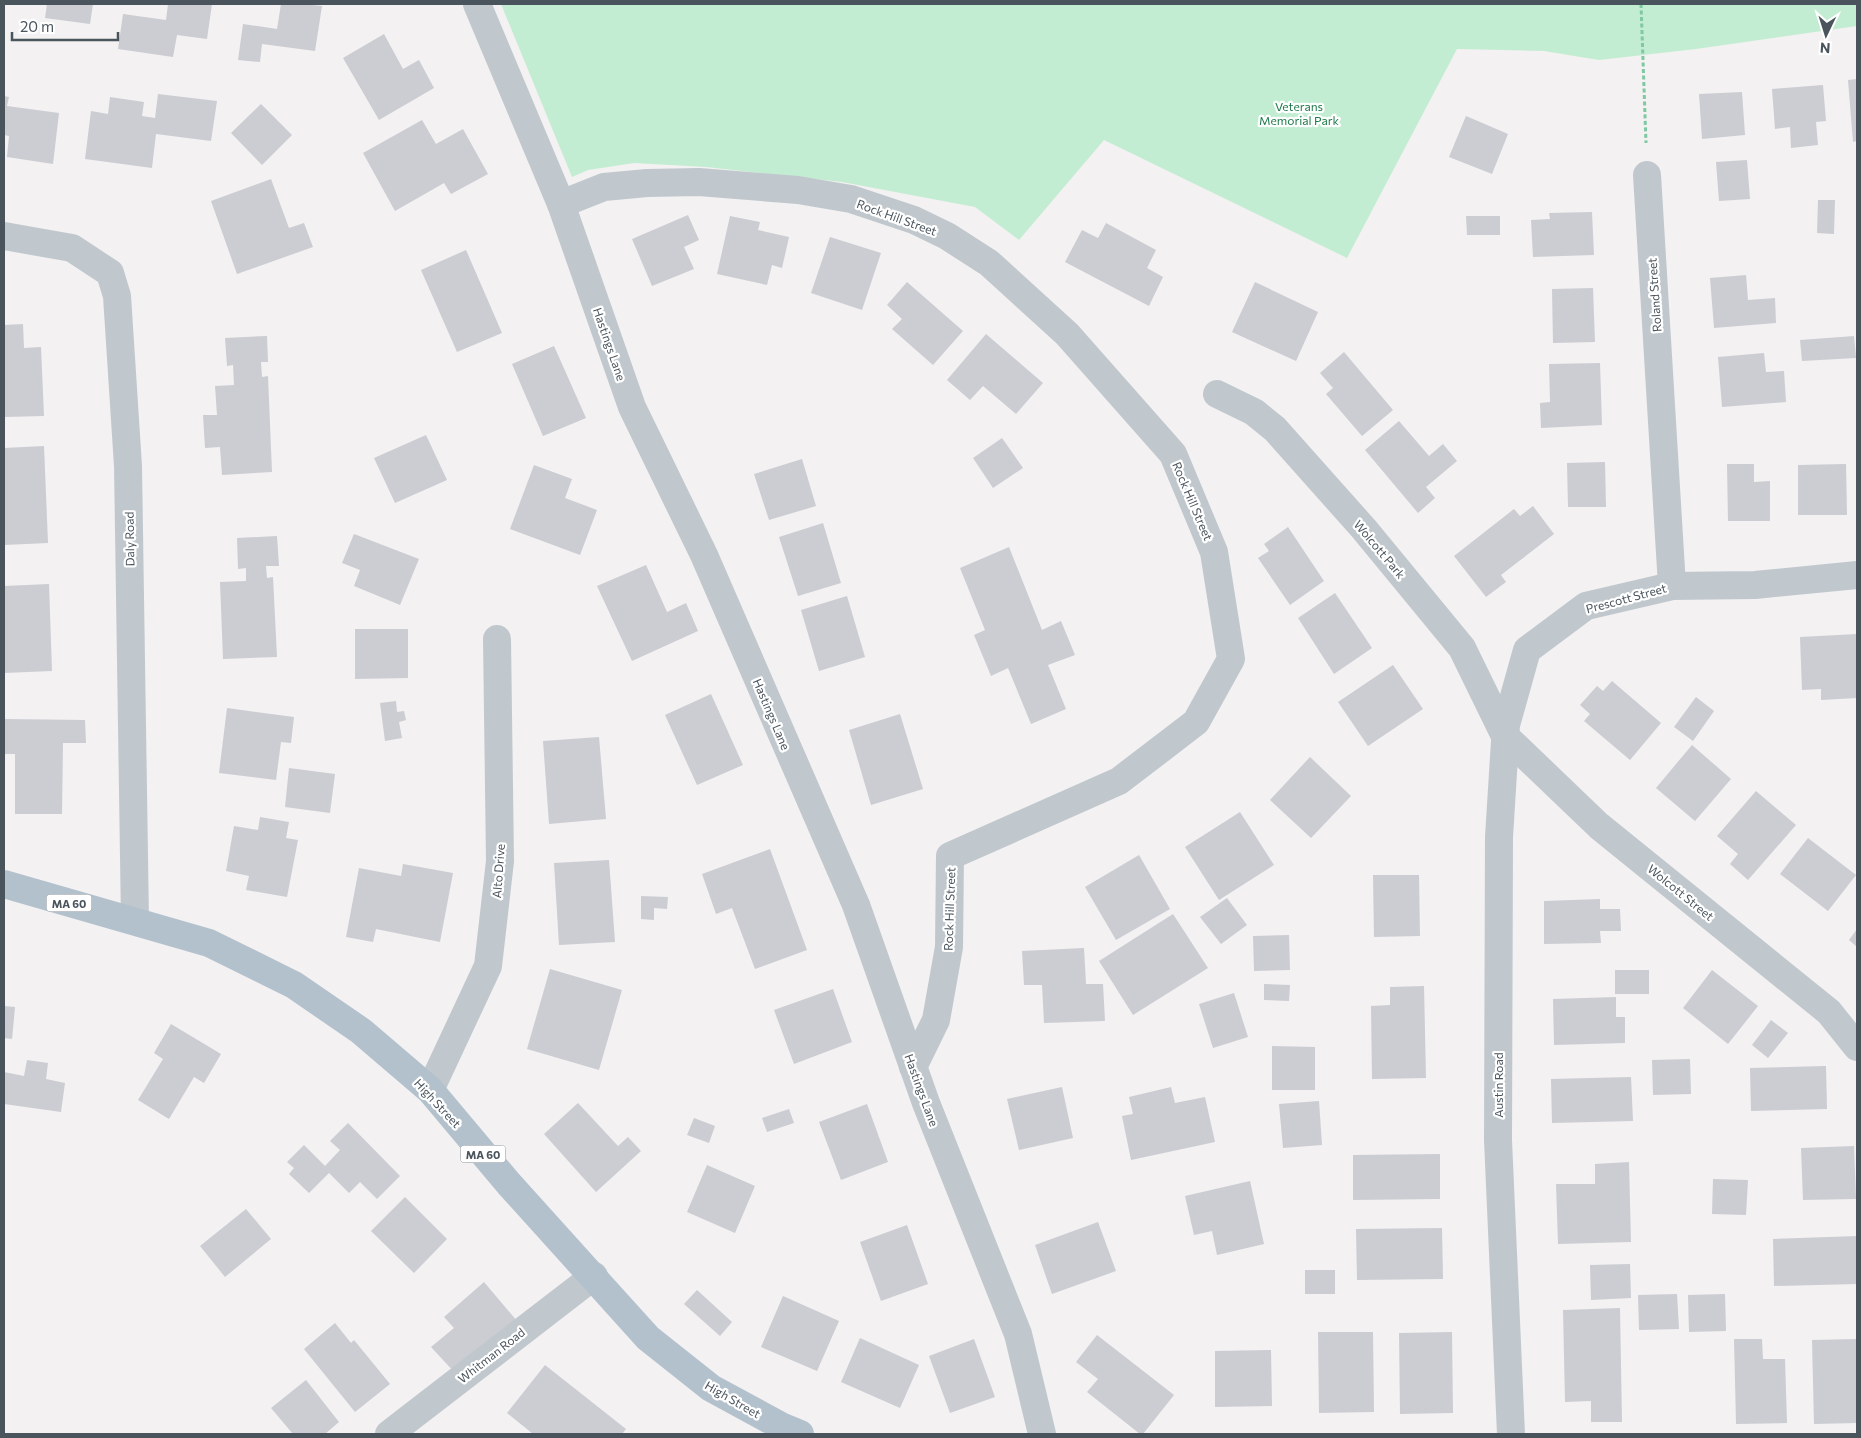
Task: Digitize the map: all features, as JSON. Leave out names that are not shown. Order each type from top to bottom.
[{"type":"main road","name":"High Street","points":[[4,884],[209,943],[294,985],[361,1031],[430,1090],[509,1184],[648,1338],[711,1388],[783,1427],[800,1434]]},
{"type":"street","name":"Hastings Lane","points":[[477,4],[561,204],[632,407],[704,554],[856,905],[926,1103],[1018,1334],[1042,1434]]},
{"type":"street","name":"Roland Street","points":[[1647,175],[1672,586]]},
{"type":"street","name":"Rock Hill Street","points":[[561,204],[604,187],[647,183],[699,182],[798,190],[851,199],[914,220],[947,236],[989,263],[1067,334],[1173,454],[1214,552],[1231,659],[1196,722],[1119,781],[950,856],[949,947],[940,1002],[936,1020],[913,1067]]},
{"type":"street","name":"Daly Road","points":[[4,236],[72,248],[110,273],[117,296],[128,466],[135,921]]},
{"type":"street","name":"Wolcott Park","points":[[1217,394],[1254,412],[1275,429],[1370,537],[1462,648],[1505,736]]},
{"type":"street","name":"Prescott Street","points":[[1505,736],[1506,725],[1527,650],[1586,606],[1672,586],[1755,586],[1857,575]]},
{"type":"street","name":"Alto Drive","points":[[430,1090],[488,966],[500,861],[497,639]]},
{"type":"street","name":"Wolcott Street","points":[[1505,736],[1599,826],[1829,1012],[1857,1047]]},
{"type":"street","name":"Austin Road","points":[[1505,736],[1499,837],[1498,1140],[1511,1434]]},
{"type":"street","name":"Whitman Road","points":[[389,1434],[594,1276]]},
{"type":"path","points":[[1642,4],[1647,175]]},
{"type":"green space","name":"Veterans Memorial Park","points":[[501,4],[1857,4],[1857,26],[1696,49],[1599,60],[1544,51],[1457,49],[1347,258],[1104,140],[1019,240],[975,207],[842,182],[706,167],[634,163],[588,170],[572,177]]},
{"type":"building","points":[[47,4],[93,4],[90,24],[45,18]]},
{"type":"building","points":[[168,4],[212,4],[207,39],[177,35],[173,57],[118,49],[123,14],[166,20]]},
{"type":"building","points":[[281,4],[322,6],[315,51],[262,44],[260,62],[238,60],[243,24],[277,29]]},
{"type":"building","points":[[384,34],[403,69],[419,60],[434,88],[379,120],[343,58]]},
{"type":"building","points":[[1857,79],[1857,141],[1853,142],[1848,80]]},
{"type":"building","points":[[1823,85],[1826,121],[1816,122],[1818,145],[1791,148],[1790,127],[1775,129],[1772,89]]},
{"type":"building","points":[[1742,92],[1745,135],[1702,139],[1699,94]]},
{"type":"building","points":[[158,94],[217,101],[211,141],[156,134],[152,168],[85,159],[91,111],[108,114],[110,97],[144,102],[142,116],[155,118]]},
{"type":"building","points":[[4,96],[9,97],[7,106],[59,113],[53,164],[7,157],[9,136],[4,135]]},
{"type":"building","points":[[261,104],[292,135],[262,165],[231,133]]},
{"type":"building","points":[[1466,116],[1508,134],[1492,174],[1449,157]]},
{"type":"building","points":[[422,120],[436,144],[463,129],[488,174],[451,194],[444,183],[395,211],[363,153]]},
{"type":"building","points":[[1747,160],[1750,199],[1719,201],[1716,162]]},
{"type":"building","points":[[271,179],[289,228],[304,223],[313,247],[237,274],[211,201]]},
{"type":"building","points":[[1818,200],[1835,200],[1834,234],[1817,233]]},
{"type":"building","points":[[1592,212],[1594,255],[1533,257],[1531,220],[1550,219],[1549,213]]},
{"type":"building","points":[[688,215],[699,240],[684,247],[694,269],[652,286],[632,239]]},
{"type":"building","points":[[730,216],[760,222],[758,230],[789,237],[782,268],[772,265],[767,285],[717,274]]},
{"type":"building","points":[[1466,216],[1500,216],[1500,235],[1467,235]]},
{"type":"building","points":[[1106,223],[1156,250],[1147,268],[1163,277],[1149,306],[1065,262],[1082,230],[1098,238]]},
{"type":"building","points":[[830,237],[881,253],[862,310],[811,293]]},
{"type":"building","points":[[466,250],[502,333],[457,352],[421,270]]},
{"type":"building","points":[[1746,275],[1748,300],[1775,298],[1776,323],[1714,328],[1710,278]]},
{"type":"building","points":[[907,282],[963,331],[933,365],[892,329],[902,319],[887,305]]},
{"type":"building","points":[[1255,282],[1318,312],[1296,361],[1232,332]]},
{"type":"building","points":[[1593,288],[1595,342],[1553,343],[1552,289]]},
{"type":"building","points":[[23,324],[24,348],[41,347],[44,416],[4,417],[4,325]]},
{"type":"building","points":[[986,334],[1043,383],[1016,414],[983,386],[970,400],[947,380]]},
{"type":"building","points":[[267,336],[268,362],[261,362],[262,377],[268,376],[272,472],[222,475],[220,447],[205,448],[203,415],[217,415],[215,386],[234,385],[233,365],[227,366],[225,338]]},
{"type":"building","points":[[1854,336],[1856,358],[1802,361],[1800,340]]},
{"type":"building","points":[[554,346],[586,418],[543,436],[512,364]]},
{"type":"building","points":[[1344,352],[1393,410],[1362,436],[1326,394],[1333,388],[1320,373]]},
{"type":"building","points":[[1764,353],[1766,372],[1784,371],[1786,402],[1722,407],[1718,357]]},
{"type":"building","points":[[1600,363],[1602,425],[1541,428],[1540,403],[1550,402],[1549,364]]},
{"type":"building","points":[[1399,421],[1429,456],[1443,444],[1457,461],[1426,487],[1435,498],[1418,513],[1365,450]]},
{"type":"building","points":[[426,435],[447,480],[395,503],[374,458]]},
{"type":"building","points":[[1002,438],[1023,468],[993,488],[973,458]]},
{"type":"building","points":[[44,446],[48,543],[4,545],[4,448]]},
{"type":"building","points":[[802,459],[816,506],[769,520],[754,474]]},
{"type":"building","points":[[1605,462],[1606,507],[1568,507],[1567,463]]},
{"type":"building","points":[[1727,464],[1754,464],[1754,482],[1770,481],[1770,521],[1728,521]]},
{"type":"building","points":[[1846,464],[1847,515],[1798,515],[1798,465]]},
{"type":"building","points":[[534,465],[572,479],[565,498],[597,510],[580,555],[510,529]]},
{"type":"building","points":[[1533,506],[1554,534],[1501,575],[1506,582],[1486,597],[1454,556],[1514,509],[1520,516]]},
{"type":"building","points":[[823,523],[841,583],[798,596],[779,537]]},
{"type":"building","points":[[1288,527],[1324,581],[1290,605],[1258,558],[1269,551],[1264,544]]},
{"type":"building","points":[[354,534],[419,559],[400,605],[354,586],[360,570],[342,563]]},
{"type":"building","points":[[277,536],[279,566],[266,566],[267,578],[273,577],[277,657],[223,659],[220,582],[246,581],[246,568],[238,569],[237,538]]},
{"type":"building","points":[[1009,547],[1042,630],[1061,621],[1075,655],[1048,665],[1066,709],[1031,724],[1008,668],[991,676],[974,635],[985,630],[960,568]]},
{"type":"building","points":[[646,565],[667,612],[686,603],[698,631],[632,661],[597,586]]},
{"type":"building","points":[[49,584],[52,671],[4,673],[4,586]]},
{"type":"building","points":[[1335,593],[1372,648],[1334,674],[1298,618]]},
{"type":"building","points":[[847,596],[865,657],[819,671],[801,610]]},
{"type":"building","points":[[355,629],[408,629],[408,678],[355,679]]},
{"type":"building","points":[[1857,634],[1857,698],[1821,700],[1821,689],[1802,690],[1800,637]]},
{"type":"building","points":[[1393,665],[1423,709],[1368,746],[1338,702]]},
{"type":"building","points":[[1612,681],[1661,723],[1630,760],[1584,721],[1590,714],[1580,705],[1597,686],[1603,691]]},
{"type":"building","points":[[711,694],[743,765],[697,785],[665,715]]},
{"type":"building","points":[[1696,697],[1714,711],[1693,741],[1674,727]]},
{"type":"building","points":[[396,701],[397,712],[404,711],[406,720],[399,722],[402,738],[385,741],[380,703]]},
{"type":"building","points":[[227,708],[294,717],[291,743],[281,742],[276,780],[219,773]]},
{"type":"building","points":[[900,714],[923,789],[871,805],[849,730]]},
{"type":"building","points":[[4,719],[85,720],[86,743],[63,743],[62,814],[15,814],[15,754],[4,754]]},
{"type":"building","points":[[599,737],[606,819],[549,824],[543,741]]},
{"type":"building","points":[[1692,745],[1731,779],[1695,821],[1656,788]]},
{"type":"building","points":[[1310,757],[1351,796],[1311,838],[1270,800]]},
{"type":"building","points":[[289,768],[335,774],[330,813],[285,807]]},
{"type":"building","points":[[1756,791],[1796,825],[1748,880],[1730,864],[1738,854],[1717,836]]},
{"type":"building","points":[[1240,812],[1274,865],[1219,900],[1185,847]]},
{"type":"building","points":[[260,817],[289,822],[286,838],[298,840],[287,897],[246,890],[249,876],[226,871],[234,826],[258,830]]},
{"type":"building","points":[[1808,838],[1856,875],[1828,911],[1780,874]]},
{"type":"building","points":[[770,849],[807,950],[755,969],[732,908],[716,914],[702,874]]},
{"type":"building","points":[[1139,855],[1170,909],[1116,940],[1085,887]]},
{"type":"building","points":[[609,860],[615,942],[559,945],[554,863]]},
{"type":"building","points":[[403,864],[453,873],[440,942],[376,929],[373,942],[346,937],[359,868],[401,876]]},
{"type":"building","points":[[1373,875],[1419,875],[1420,936],[1374,937]]},
{"type":"building","points":[[641,896],[668,897],[667,909],[654,908],[654,920],[641,919]]},
{"type":"building","points":[[1227,898],[1247,925],[1221,944],[1200,917]]},
{"type":"building","points":[[1600,899],[1600,909],[1620,909],[1621,931],[1600,931],[1601,943],[1544,944],[1544,901]]},
{"type":"building","points":[[1173,914],[1208,968],[1133,1015],[1099,961]]},
{"type":"building","points":[[1857,929],[1857,947],[1849,940]]},
{"type":"building","points":[[1289,935],[1290,970],[1254,971],[1253,936]]},
{"type":"building","points":[[1084,948],[1086,984],[1103,984],[1105,1021],[1044,1023],[1042,985],[1024,985],[1022,951]]},
{"type":"building","points":[[550,969],[622,990],[599,1070],[527,1049]]},
{"type":"building","points":[[1615,970],[1649,970],[1649,994],[1615,994]]},
{"type":"building","points":[[1712,970],[1758,1006],[1728,1044],[1683,1008]]},
{"type":"building","points":[[1264,984],[1290,985],[1289,1001],[1264,1000]]},
{"type":"building","points":[[1424,986],[1426,1078],[1372,1079],[1371,1006],[1390,1005],[1390,987]]},
{"type":"building","points":[[833,989],[852,1042],[794,1064],[774,1010]]},
{"type":"building","points":[[1234,993],[1248,1037],[1213,1048],[1199,1004]]},
{"type":"building","points":[[1616,997],[1616,1017],[1625,1017],[1625,1043],[1554,1045],[1553,999]]},
{"type":"building","points":[[4,1006],[15,1007],[12,1039],[4,1038]]},
{"type":"building","points":[[1771,1020],[1788,1033],[1768,1058],[1752,1045]]},
{"type":"building","points":[[171,1024],[221,1054],[204,1083],[194,1077],[169,1119],[138,1100],[163,1059],[154,1053]]},
{"type":"building","points":[[1272,1046],[1315,1047],[1315,1090],[1272,1090]]},
{"type":"building","points":[[1690,1059],[1691,1094],[1653,1095],[1652,1060]]},
{"type":"building","points":[[27,1060],[48,1063],[46,1079],[65,1083],[61,1112],[4,1104],[4,1072],[24,1076]]},
{"type":"building","points":[[1826,1066],[1827,1109],[1751,1111],[1750,1068]]},
{"type":"building","points":[[1631,1077],[1633,1121],[1552,1123],[1551,1079]]},
{"type":"building","points":[[1062,1087],[1073,1138],[1019,1150],[1007,1099]]},
{"type":"building","points":[[1171,1087],[1175,1103],[1205,1097],[1215,1142],[1131,1160],[1122,1116],[1133,1114],[1129,1097]]},
{"type":"building","points":[[1319,1101],[1322,1145],[1283,1148],[1279,1104]]},
{"type":"building","points":[[578,1103],[618,1146],[628,1137],[641,1151],[596,1192],[544,1134]]},
{"type":"building","points":[[867,1104],[888,1162],[841,1180],[819,1122]]},
{"type":"building","points":[[789,1109],[794,1123],[767,1132],[762,1118]]},
{"type":"building","points":[[694,1118],[715,1126],[709,1143],[687,1135]]},
{"type":"building","points":[[348,1123],[400,1176],[377,1199],[360,1182],[349,1193],[329,1173],[309,1193],[289,1174],[294,1168],[287,1162],[304,1145],[325,1166],[340,1150],[330,1141]]},
{"type":"building","points":[[1854,1146],[1856,1199],[1803,1200],[1801,1148]]},
{"type":"building","points":[[1440,1154],[1440,1199],[1353,1200],[1353,1155]]},
{"type":"building","points":[[1629,1162],[1631,1242],[1558,1244],[1556,1184],[1595,1184],[1595,1164]]},
{"type":"building","points":[[707,1165],[755,1186],[735,1233],[687,1212]]},
{"type":"building","points":[[1713,1179],[1748,1180],[1746,1215],[1712,1214]]},
{"type":"building","points":[[1250,1181],[1264,1244],[1217,1255],[1212,1231],[1194,1235],[1185,1196]]},
{"type":"building","points":[[405,1197],[447,1239],[414,1273],[371,1231]]},
{"type":"building","points":[[246,1209],[271,1239],[225,1277],[200,1246]]},
{"type":"building","points":[[1098,1222],[1116,1271],[1052,1294],[1035,1245]]},
{"type":"building","points":[[907,1225],[928,1284],[881,1301],[860,1242]]},
{"type":"building","points":[[1442,1228],[1443,1279],[1357,1280],[1356,1229]]},
{"type":"building","points":[[1857,1236],[1857,1284],[1774,1286],[1773,1239]]},
{"type":"building","points":[[1630,1264],[1631,1298],[1591,1300],[1590,1265]]},
{"type":"building","points":[[1305,1270],[1335,1270],[1335,1294],[1305,1294]]},
{"type":"building","points":[[484,1282],[517,1321],[456,1374],[431,1347],[454,1328],[444,1317]]},
{"type":"building","points":[[697,1290],[732,1322],[720,1336],[684,1304]]},
{"type":"building","points":[[1677,1294],[1679,1329],[1639,1330],[1638,1295]]},
{"type":"building","points":[[1725,1294],[1726,1331],[1689,1332],[1688,1295]]},
{"type":"building","points":[[783,1296],[839,1321],[817,1371],[761,1347]]},
{"type":"building","points":[[1620,1308],[1622,1422],[1591,1422],[1591,1401],[1565,1402],[1563,1310]]},
{"type":"building","points":[[335,1323],[351,1343],[354,1340],[390,1384],[355,1412],[304,1349]]},
{"type":"building","points":[[1318,1332],[1373,1332],[1374,1412],[1319,1413]]},
{"type":"building","points":[[1452,1332],[1453,1413],[1400,1414],[1399,1333]]},
{"type":"building","points":[[1097,1335],[1174,1395],[1143,1434],[1140,1434],[1087,1392],[1098,1379],[1076,1362]]},
{"type":"building","points":[[860,1338],[919,1365],[900,1408],[841,1382]]},
{"type":"building","points":[[974,1339],[995,1397],[950,1413],[929,1356]]},
{"type":"building","points":[[1734,1339],[1762,1339],[1763,1359],[1785,1359],[1787,1423],[1736,1424]]},
{"type":"building","points":[[1857,1339],[1857,1423],[1814,1424],[1812,1340]]},
{"type":"building","points":[[1271,1350],[1272,1406],[1215,1407],[1215,1351]]},
{"type":"building","points":[[545,1365],[626,1429],[622,1434],[533,1434],[507,1413]]},
{"type":"building","points":[[306,1380],[339,1422],[325,1434],[293,1434],[271,1408]]}]
